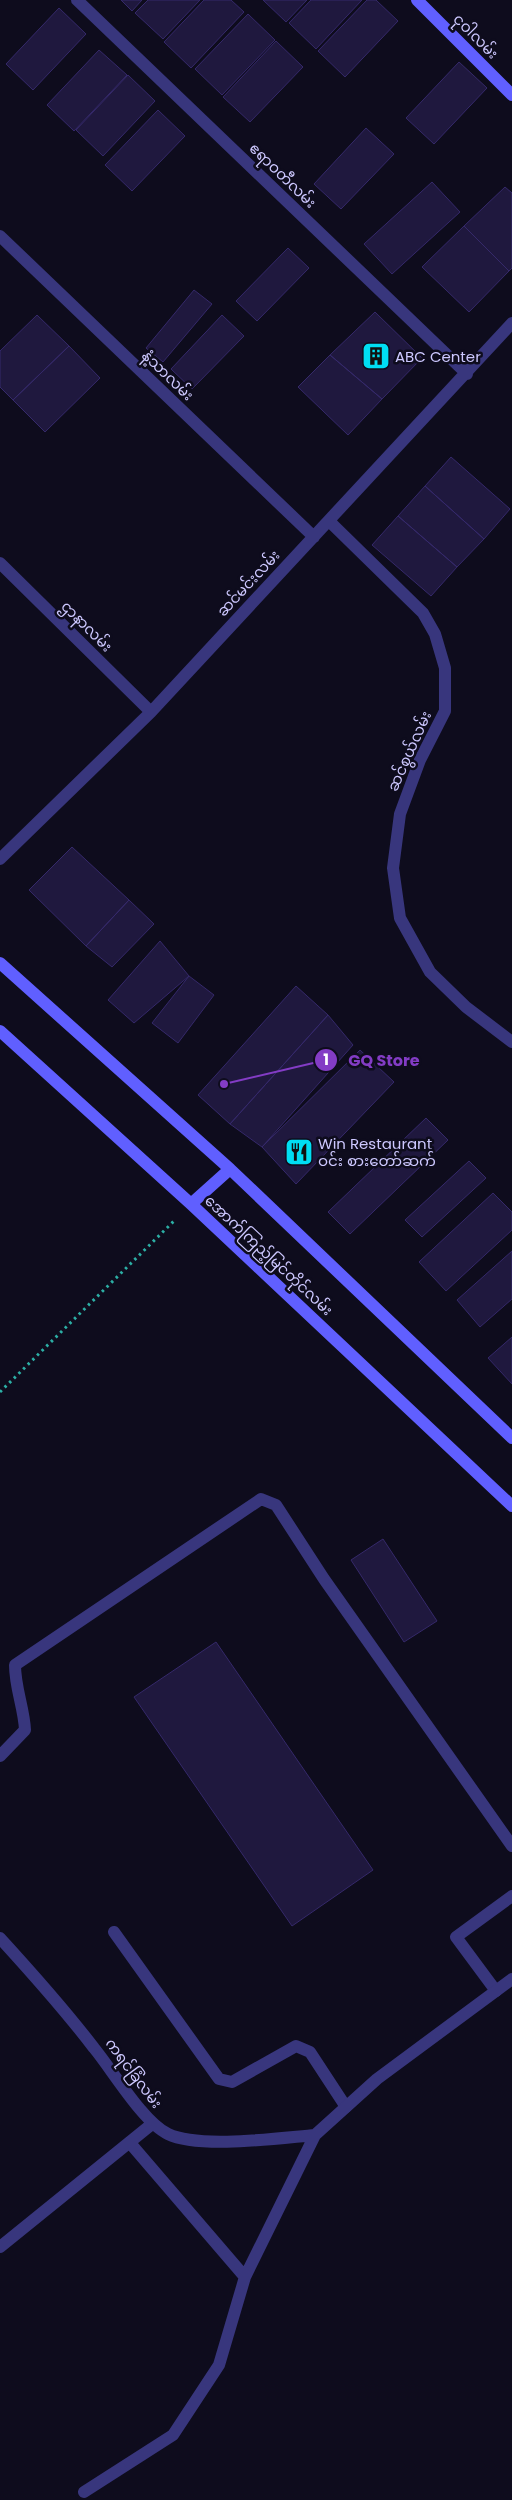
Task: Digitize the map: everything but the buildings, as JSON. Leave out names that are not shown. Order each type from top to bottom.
[{"type":"main road","name":"ငုဝါလမ်း","points":[[417,0],[512,95]]},
{"type":"main road","points":[[0,963],[230,1169],[512,1438]]},
{"type":"main road","name":"အောက်ကြည့်မြင်တိုင်လမ်း","points":[[0,1031],[191,1204],[512,1506]]},
{"type":"main road","points":[[191,1204],[230,1169]]},
{"type":"street","name":"ဧရာဝတီလမ်း","points":[[77,0],[467,374]]},
{"type":"street","name":"နံ့သာလမ်း","points":[[0,236],[314,537]]},
{"type":"street","name":"ဆင်မင်းလမ်း","points":[[0,859],[151,712],[467,374],[512,323]]},
{"type":"street","name":"ဆင်စွယ်လမ်း","points":[[329,521],[423,613],[435,634],[445,668],[445,711],[420,760],[400,814],[393,868],[400,918],[430,972],[466,1007],[512,1042]]},
{"type":"street","name":"ဌာနာလမ်း","points":[[0,563],[151,712]]},
{"type":"street","points":[[0,1756],[25,1730],[24,1714],[15,1682],[15,1665],[261,1499],[276,1505],[330,1588],[512,1846]]},
{"type":"street","points":[[496,1991],[456,1937],[512,1896]]},
{"type":"street","points":[[114,1932],[219,2079],[232,2082],[296,2046],[310,2052],[346,2107]]},
{"type":"street","name":"ကရင်ခြံလမ်း","points":[[0,1938],[93,2046],[152,2124],[169,2135],[225,2142],[316,2135]]},
{"type":"street","points":[[84,2492],[173,2436],[219,2365],[245,2277],[316,2135],[376,2079],[512,1980]]},
{"type":"street","points":[[0,2247],[152,2124]]},
{"type":"street","points":[[130,2143],[245,2277]]},
{"type":"path","points":[[0,1392],[191,1204]]},
{"type":"place","name":"ABC Center","points":[[376,356]]},
{"type":"place","name":"GQ Store","points":[[224,1084]]},
{"type":"place","name":"Win Restaurant ဝင်း စားတော်ဆက်","points":[[299,1152]]}]
